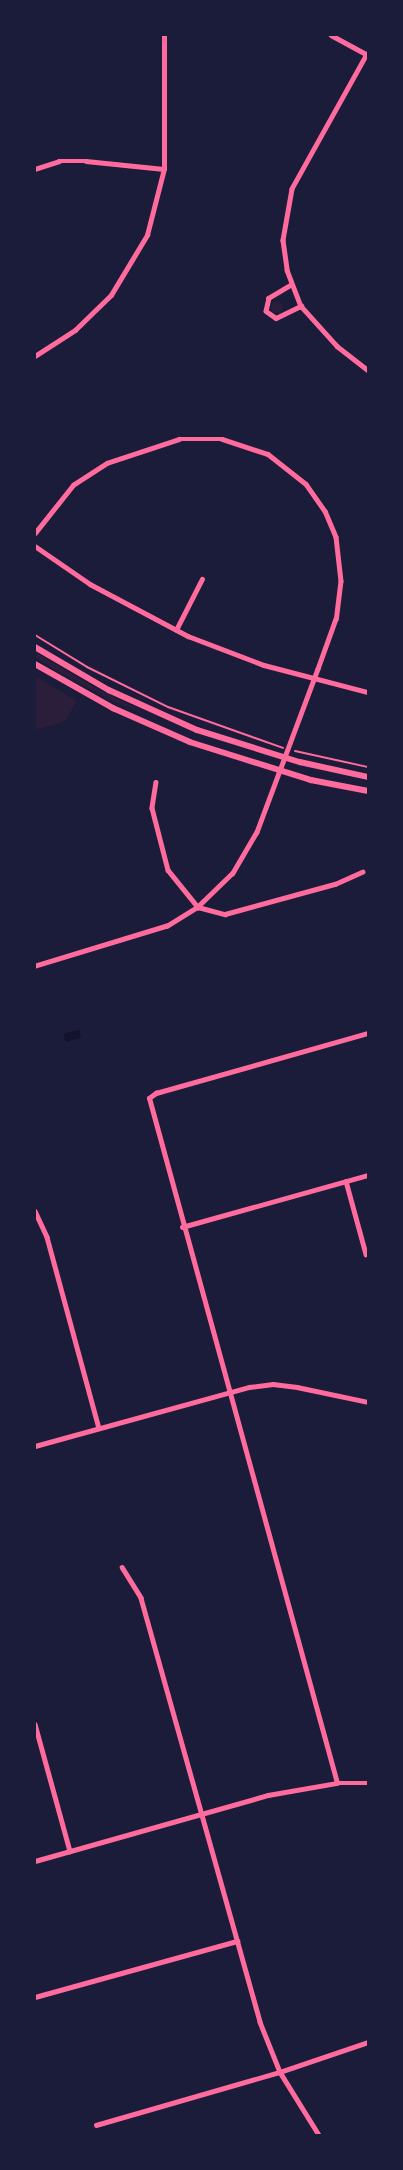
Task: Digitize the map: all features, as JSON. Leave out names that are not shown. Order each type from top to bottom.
[{"type":"street","points":[[35,356],[75,330],[122,280],[153,218],[164,169],[164,35]]},
{"type":"street","points":[[331,35],[367,55],[292,189],[283,240],[291,285],[301,306],[337,346],[368,370]]},
{"type":"street","points":[[35,169],[59,161],[86,161],[164,169]]},
{"type":"street","points":[[291,285],[269,298],[266,311],[276,318],[301,306]]},
{"type":"street","points":[[35,533],[73,484],[95,469],[121,457],[166,442],[199,438],[238,442],[268,454],[293,471],[316,497],[338,546],[341,573],[340,602],[284,758],[244,856],[224,884],[198,907],[150,933],[35,966]]},
{"type":"street","points":[[35,546],[90,584],[176,630],[244,659],[312,680],[368,692]]},
{"type":"street","points":[[176,630],[202,579]]},
{"type":"street","points":[[35,647],[86,678],[161,714],[213,736],[284,758],[368,776]]},
{"type":"street","points":[[35,664],[153,726],[198,745],[278,770],[368,791]]},
{"type":"street","points":[[156,782],[152,808],[168,870],[198,907],[225,914],[335,884],[362,872]]},
{"type":"street","points":[[337,1783],[182,1227],[149,1098],[156,1093],[368,1033]]},
{"type":"street","points":[[182,1227],[368,1175]]},
{"type":"street","points":[[346,1181],[366,1254]]},
{"type":"street","points":[[35,1211],[47,1236],[100,1428]]},
{"type":"street","points":[[35,1446],[228,1392],[273,1384],[368,1402]]},
{"type":"street","points":[[122,1568],[141,1598],[260,2022],[280,2072],[319,2135]]},
{"type":"street","points":[[35,1724],[70,1851]]},
{"type":"street","points":[[35,1861],[268,1795],[337,1783],[368,1783]]},
{"type":"street","points":[[35,1997],[237,1941]]},
{"type":"street","points":[[96,2125],[280,2072],[368,2042]]},
{"type":"path","points":[[35,635],[86,667],[168,708],[278,746]]},
{"type":"path","points":[[299,752],[368,767]]},
{"type":"shaded area","points":[[277,301],[283,307],[277,313],[271,307]]},
{"type":"shaded area","points":[[35,652],[99,690],[148,714],[112,701],[47,665],[35,657]]},
{"type":"shaded area","points":[[35,676],[77,701],[65,721],[35,730]]},
{"type":"shaded area","points":[[79,1030],[81,1038],[65,1042],[63,1034]]}]
